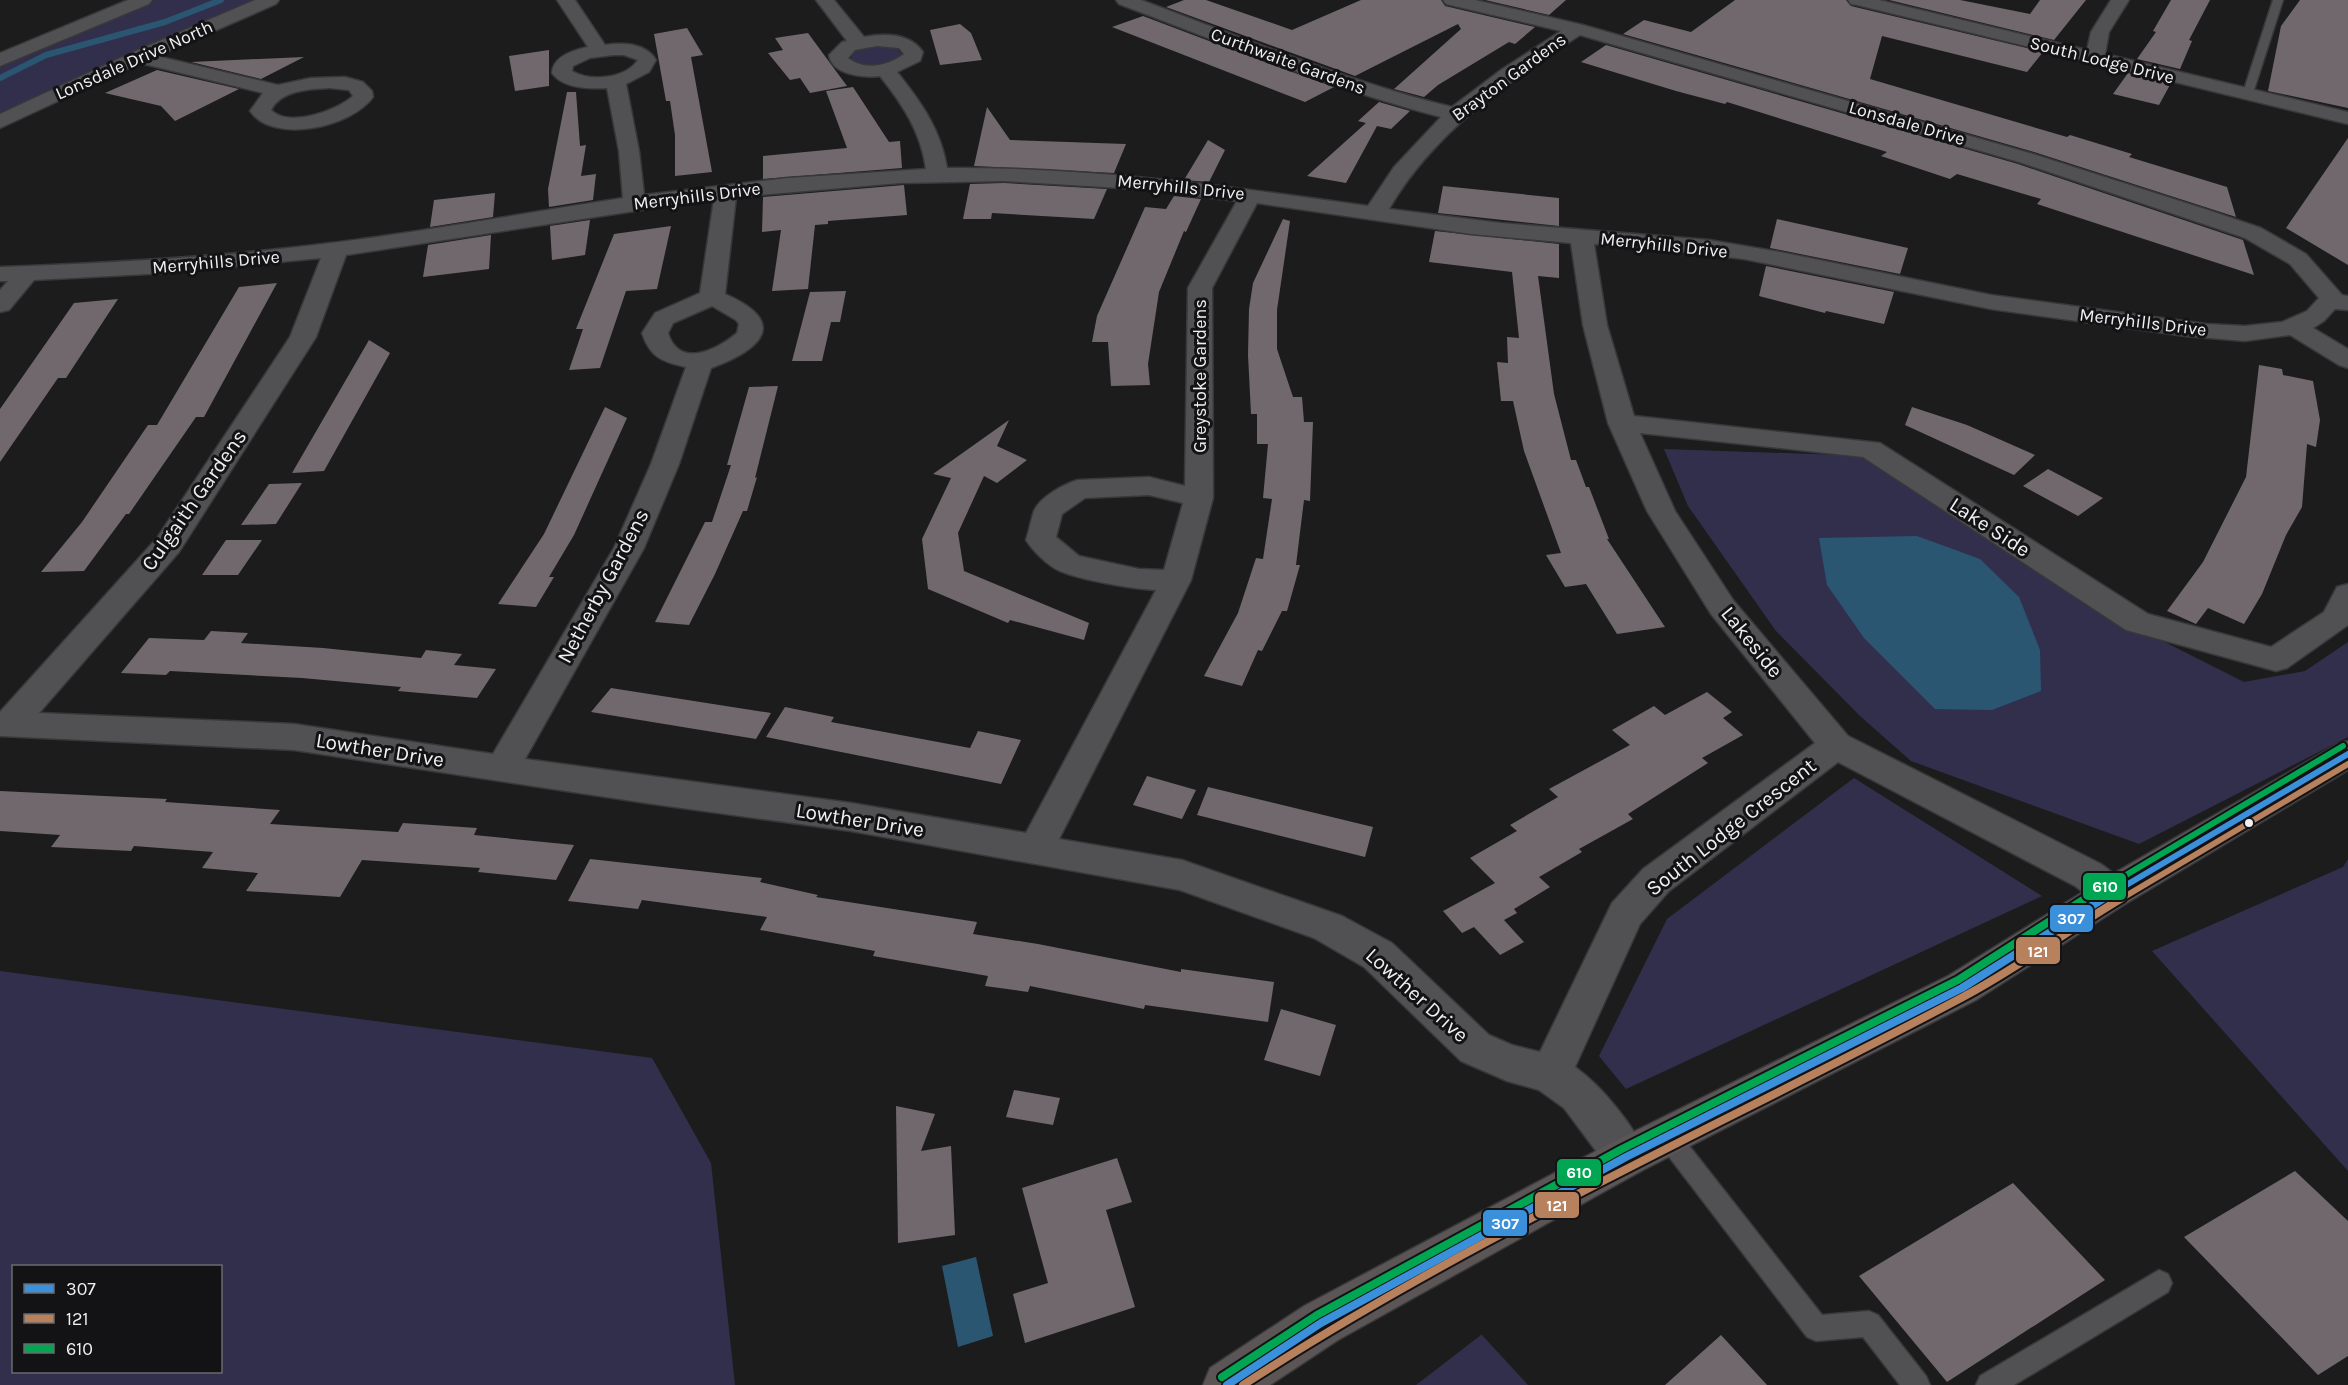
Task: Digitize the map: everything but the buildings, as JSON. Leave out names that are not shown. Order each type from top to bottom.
[{"type":"main road","points":[[1227,1385],[1321,1323],[1626,1157],[1962,988],[2112,893],[2348,754]]},
{"type":"street","points":[[6,54],[143,0]]},
{"type":"street","name":"Lonsdale Drive North","points":[[0,122],[138,57],[270,0]]},
{"type":"street","points":[[566,0],[599,50]]},
{"type":"street","points":[[825,0],[858,42]]},
{"type":"street","name":"Curthwaite Gardens","points":[[1125,0],[1339,80],[1394,99],[1454,114]]},
{"type":"street","name":"Lonsdale Drive","points":[[1452,0],[1577,29],[1761,80],[2025,158],[2253,233],[2298,259],[2341,302]]},
{"type":"street","name":"South Lodge Drive","points":[[1857,0],[2247,96],[2348,118]]},
{"type":"street","points":[[2095,57],[2100,32],[2120,0]]},
{"type":"street","name":"Brayton Gardens","points":[[1376,212],[1405,166],[1454,114],[1512,70],[1577,29]]},
{"type":"street","points":[[889,40],[905,43],[912,47],[913,57],[897,66],[885,69],[861,70],[843,64],[838,55],[842,50],[858,42],[889,40]]},
{"type":"street","points":[[626,49],[644,55],[647,60],[639,72],[615,80],[576,81],[562,73],[562,68],[566,62],[599,50],[626,49]]},
{"type":"street","points":[[138,57],[281,92]]},
{"type":"street","points":[[885,69],[919,112],[930,135],[937,175]]},
{"type":"street","points":[[615,80],[629,150],[634,203]]},
{"type":"street","name":"Merryhills Drive","points":[[0,274],[235,261],[336,250],[634,203],[726,191],[937,175],[1041,176],[1132,180],[1376,212],[1475,228],[1709,247],[1988,301],[2218,332],[2268,332],[2293,326],[2316,317],[2322,306],[2341,302]]},
{"type":"street","points":[[712,297],[726,191]]},
{"type":"street","name":"Greystoke Gardens","points":[[1036,849],[1176,580],[1199,498],[1200,288],[1251,195]]},
{"type":"street","name":"Lakeside","points":[[1581,237],[1595,325],[1622,423],[1661,511],[1722,607],[1836,745],[2088,875],[2112,893]]},
{"type":"street","name":"Culgaith Gardens","points":[[5,724],[168,545],[303,337],[336,250]]},
{"type":"street","points":[[0,305],[27,273]]},
{"type":"street","points":[[712,297],[746,315],[752,324],[751,332],[735,349],[700,363],[675,357],[659,346],[655,333],[664,318],[712,297]]},
{"type":"street","points":[[2293,326],[2348,360]]},
{"type":"street","name":"Netherby Gardens","points":[[502,768],[629,548],[665,464],[700,363]]},
{"type":"street","name":"Lake Side","points":[[1622,423],[1870,449],[2137,622],[2276,660],[2342,606]]},
{"type":"street","points":[[1176,580],[1139,579],[1069,564],[1041,540],[1049,510],[1078,489],[1149,486],[1199,498]]},
{"type":"street","name":"Lowther Drive","points":[[5,724],[294,737],[653,791],[850,817],[1182,875],[1328,927],[1378,955],[1475,1048],[1507,1062],[1551,1074],[1580,1094],[1626,1157]]},
{"type":"street","name":"South Lodge Crescent","points":[[1551,1074],[1625,914],[1656,880],[1836,745]]},
{"type":"lane","points":[[2247,96],[2278,0]]},
{"type":"lane","points":[[1668,1137],[1816,1328],[1869,1324],[1917,1385]]},
{"type":"lane","points":[[1989,1385],[2158,1282]]},
{"type":"shaded area","points":[[155,0],[260,0],[0,117],[0,66]]},
{"type":"shaded area","points":[[869,45],[895,46],[902,54],[891,62],[878,65],[863,65],[851,60],[852,52]]},
{"type":"shaded area","points":[[1664,449],[1870,456],[2131,625],[2244,682],[2305,671],[2348,642],[2348,737],[2139,844],[1911,761],[1860,716],[1776,631],[1688,506]]},
{"type":"shaded area","points":[[1854,778],[2042,896],[1626,1089],[1599,1056],[1667,919]]},
{"type":"shaded area","points":[[2348,859],[2348,1171],[2152,951],[2343,867]]},
{"type":"shaded area","points":[[0,971],[652,1058],[711,1163],[735,1385],[0,1385]]},
{"type":"shaded area","points":[[1481,1335],[1528,1385],[1416,1385]]},
{"type":"water","points":[[1917,536],[1980,559],[2019,597],[2040,650],[2041,691],[1992,710],[1935,709],[1864,638],[1827,585],[1819,538]]},
{"type":"water","points":[[976,1257],[993,1336],[958,1347],[942,1266]]},
{"type":"waterway","points":[[0,78],[46,55],[165,22],[221,0]]},
{"type":"transit line","name":"610","points":[[1222,1377],[1317,1315],[1622,1149],[1958,980],[2107,885],[2343,746]]},
{"type":"transit line","name":"307","points":[[1227,1385],[1321,1323],[1626,1157],[1962,988],[2112,893],[2348,754]]},
{"type":"transit line","name":"121","points":[[1243,1385],[1326,1331],[1630,1165],[1966,996],[2117,901],[2348,764]]}]
